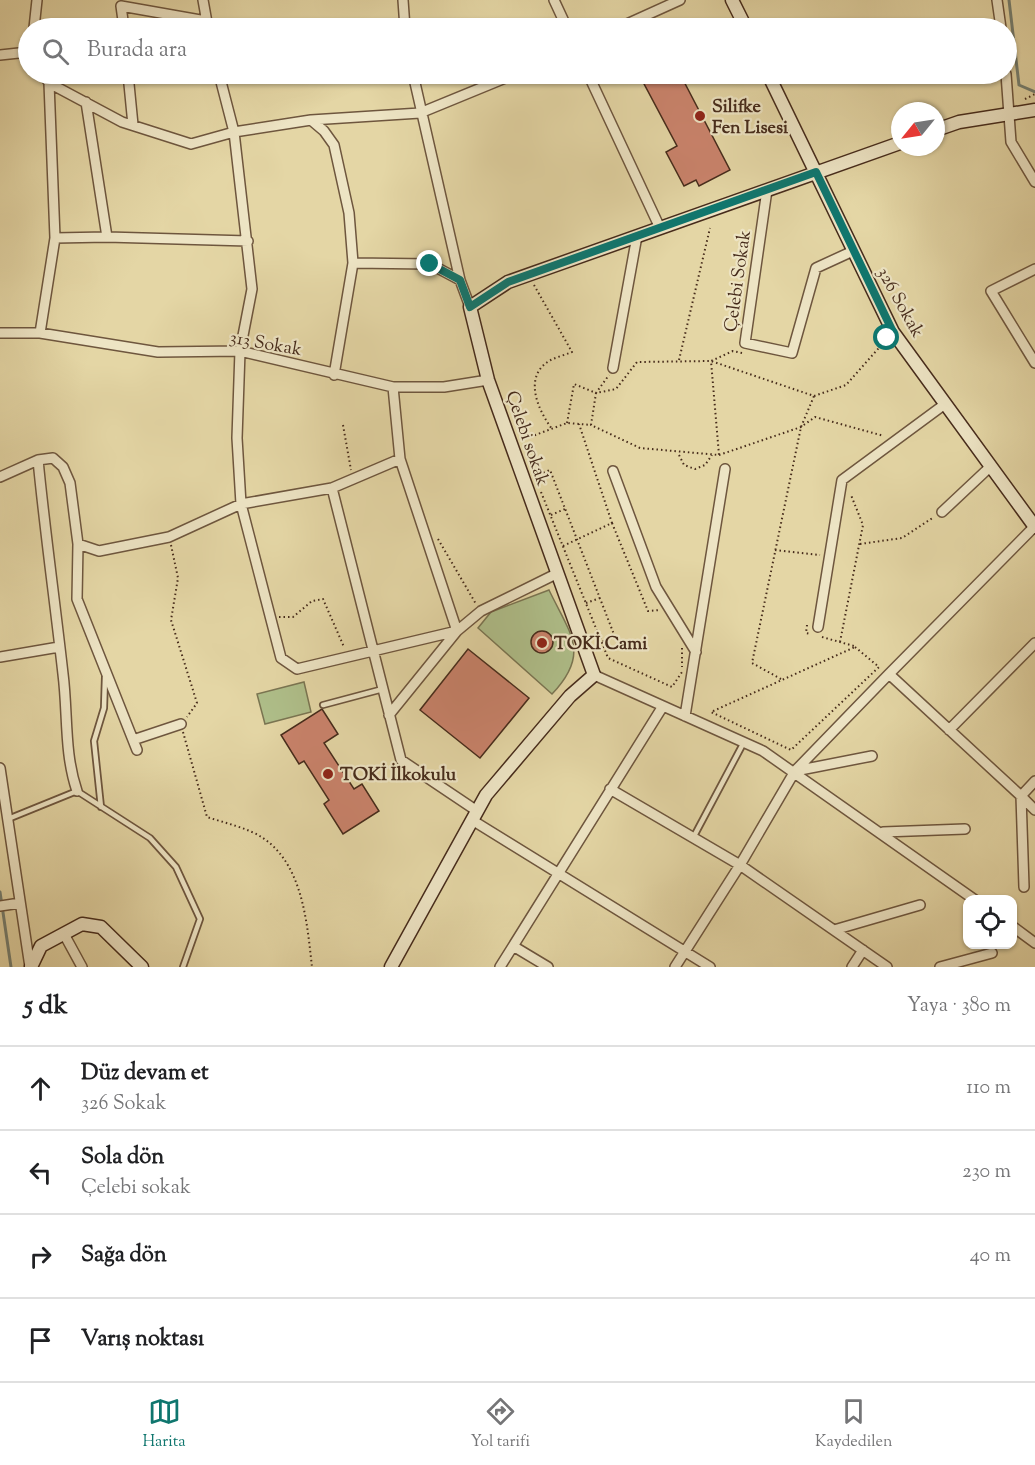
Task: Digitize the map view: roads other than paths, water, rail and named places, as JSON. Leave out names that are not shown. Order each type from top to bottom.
[{"type":"street","points":[[35,18],[37,0]]},
{"type":"street","points":[[203,0],[206,18]]},
{"type":"street","points":[[403,0],[404,18]]},
{"type":"street","points":[[554,0],[562,18]]},
{"type":"street","points":[[640,18],[680,0]]},
{"type":"street","points":[[732,0],[741,18]]},
{"type":"street","points":[[997,0],[999,18]]},
{"type":"street","points":[[123,18],[122,6],[176,18]]},
{"type":"street","points":[[0,55],[18,53]]},
{"type":"street","points":[[40,333],[55,238],[50,84]]},
{"type":"street","points":[[52,84],[133,125],[191,144],[234,132],[311,120],[420,113],[491,84]]},
{"type":"street","points":[[129,84],[133,125]]},
{"type":"street","points":[[222,84],[234,132],[252,289],[240,351],[237,438],[242,504],[281,658],[297,669],[457,630]]},
{"type":"street","points":[[415,84],[460,280],[470,307]]},
{"type":"street","points":[[593,84],[660,228]]},
{"type":"street","name":"326 Sokak","points":[[773,84],[893,332],[1035,527]]},
{"type":"street","points":[[1007,84],[1011,114],[1011,142],[1035,182]]},
{"type":"street","points":[[86,102],[107,237]]},
{"type":"street","points":[[945,127],[959,122],[1035,110]]},
{"type":"street","points":[[311,120],[324,131],[334,145],[350,213],[353,263],[334,375]]},
{"type":"street","name":"Çelebi sokak","points":[[594,675],[488,380],[470,307],[508,282],[891,146]]},
{"type":"street","name":"Çelebi Sokak","points":[[766,190],[745,344],[792,353],[816,268],[853,251]]},
{"type":"street","points":[[613,368],[637,236]]},
{"type":"street","points":[[55,238],[107,237],[248,242]]},
{"type":"street","points":[[353,263],[430,264],[460,280]]},
{"type":"street","points":[[1035,269],[991,291],[1035,363]]},
{"type":"street","name":"313 Sokak","points":[[0,333],[40,333],[158,352],[240,351],[334,375],[393,387],[444,387],[488,380]]},
{"type":"street","points":[[393,387],[400,459],[457,630]]},
{"type":"street","points":[[818,627],[842,480],[945,404]]},
{"type":"street","points":[[0,477],[39,460],[53,458],[63,467],[70,483],[78,544],[77,599],[137,750]]},
{"type":"street","points":[[78,544],[99,551],[169,537],[242,504],[332,488],[400,459]]},
{"type":"street","points":[[39,460],[48,569],[60,647],[69,768],[77,791]]},
{"type":"street","points":[[942,512],[990,466]]},
{"type":"street","points":[[685,716],[725,468]]},
{"type":"street","points":[[613,471],[656,587],[696,652]]},
{"type":"street","points":[[332,488],[401,760],[474,816],[557,872],[710,967]]},
{"type":"street","points":[[675,967],[740,865],[795,771],[1035,527]]},
{"type":"street","points":[[389,715],[457,630],[481,611],[556,574]]},
{"type":"street","points":[[949,730],[1035,643]]},
{"type":"street","points":[[0,657],[60,647]]},
{"type":"street","points":[[889,674],[1035,810]]},
{"type":"street","points":[[391,967],[486,795],[570,696],[594,675],[763,751],[883,832],[968,895]]},
{"type":"street","points":[[500,967],[557,872],[663,706]]},
{"type":"street","points":[[133,740],[181,724]]},
{"type":"street","points":[[795,771],[872,756]]},
{"type":"street","points":[[0,768],[31,967]]},
{"type":"street","points":[[1024,887],[1021,796],[1035,781]]},
{"type":"street","points":[[610,789],[740,865],[887,967]]},
{"type":"street","points":[[883,832],[966,829]]},
{"type":"street","points":[[0,906],[20,903]]},
{"type":"street","points":[[834,930],[920,905]]},
{"type":"street","points":[[31,967],[41,946],[82,924],[101,927],[142,967]]},
{"type":"street","points":[[1017,930],[1035,943]]},
{"type":"street","points":[[64,934],[82,967]]},
{"type":"street","points":[[513,946],[548,967]]},
{"type":"street","points":[[852,967],[863,950]]},
{"type":"street","points":[[940,967],[992,953]]},
{"type":"lane","points":[[101,807],[94,741],[104,708],[105,666]]},
{"type":"lane","points":[[322,705],[383,689]]},
{"type":"lane","points":[[693,838],[744,742]]},
{"type":"lane","points":[[8,819],[77,791],[150,838],[176,867],[200,919],[183,967]]},
{"type":"waterway","points":[[1009,0],[1011,18]]},
{"type":"waterway","points":[[1017,68],[1019,85],[1035,92]]},
{"type":"waterway","points":[[0,892],[11,967]]},
{"type":"place","name":"Silifke Fen Lisesi","points":[[700,116]]},
{"type":"place","name":"TOKİ Cami","points":[[542,643]]},
{"type":"place","name":"TOKİ İlkokulu","points":[[328,774]]}]
